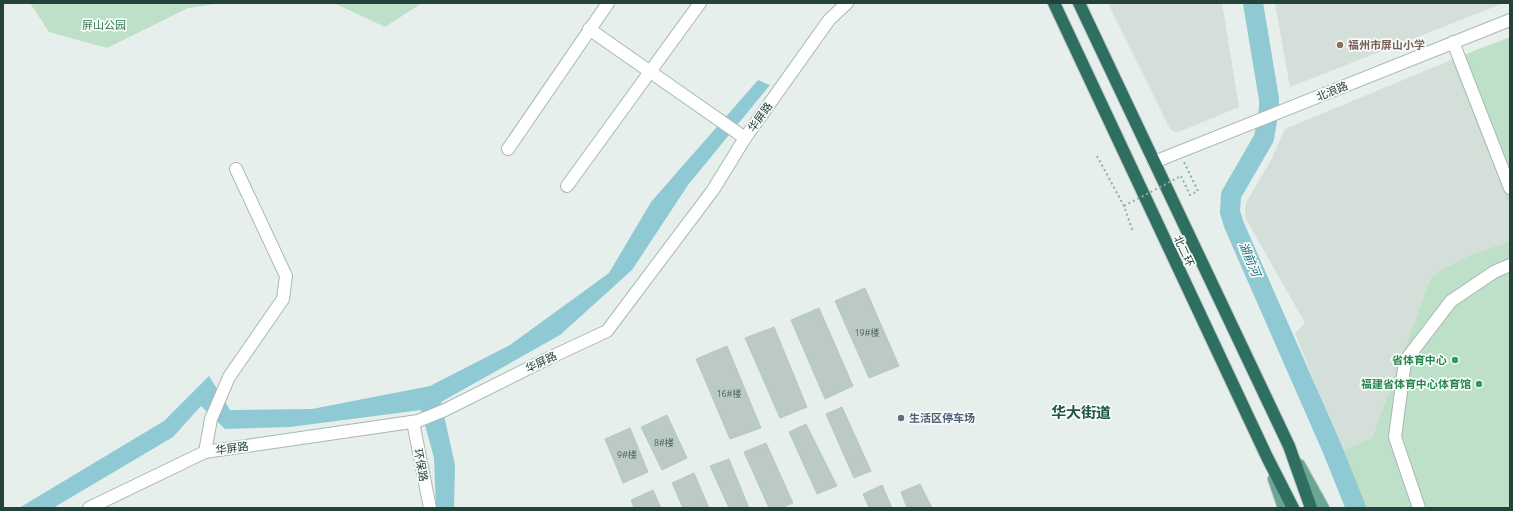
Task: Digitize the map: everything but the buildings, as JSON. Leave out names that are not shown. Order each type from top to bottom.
[{"type":"highway","name":"北二环","points":[[1054,3],[1267,457],[1293,508]]},
{"type":"highway","name":"北二环","points":[[1079,3],[1289,446],[1310,507]]},
{"type":"main road","points":[[1289,446],[1323,508]]},
{"type":"main road","points":[[1267,457],[1284,508]]},
{"type":"street","points":[[508,148],[608,3]]},
{"type":"street","points":[[567,186],[700,3]]},
{"type":"street","name":"华屏路","points":[[89,508],[205,452],[415,421],[445,410],[607,331],[713,190],[745,138],[829,20],[847,3]]},
{"type":"street","name":"北浪路","points":[[1154,162],[1510,20]]},
{"type":"street","points":[[589,29],[745,138]]},
{"type":"street","points":[[1453,42],[1510,188]]},
{"type":"street","points":[[205,452],[211,419],[229,377],[282,299],[286,276],[236,169]]},
{"type":"street","points":[[1418,508],[1395,437],[1405,361],[1451,300],[1494,272],[1510,265]]},
{"type":"street","name":"环保路","points":[[415,421],[430,508]]},
{"type":"path","points":[[1097,156],[1124,206],[1133,232]]},
{"type":"path","points":[[1124,206],[1181,176],[1190,195],[1198,191],[1184,162]]},
{"type":"shaded area","points":[[1108,3],[1222,3],[1239,107],[1181,131],[1175,132],[1171,130]]},
{"type":"shaded area","name":"福州市屏山小学","points":[[1275,3],[1504,3],[1290,87]]},
{"type":"shaded area","points":[[1451,60],[1510,208],[1510,241],[1449,265],[1429,282],[1372,438],[1341,451],[1295,333],[1305,323],[1246,219],[1246,203],[1271,160],[1285,129]]},
{"type":"green space","name":"屏山公园","points":[[30,3],[222,3],[188,8],[107,48],[49,32]]},
{"type":"green space","points":[[334,3],[422,3],[385,27]]},
{"type":"green space","points":[[1510,37],[1510,208],[1451,60]]},
{"type":"green space","name":"省体育中心","points":[[1510,241],[1510,508],[1363,508],[1341,451],[1372,438],[1429,282],[1444,268],[1466,257]]},
{"type":"water","points":[[758,80],[770,85],[688,185],[632,270],[560,335],[441,402],[455,465],[454,508],[436,508],[434,458],[421,410],[290,427],[225,429],[201,406],[173,437],[53,508],[19,508],[164,421],[209,376],[230,410],[312,409],[430,386],[510,345],[609,273],[651,202]]},
{"type":"waterway","name":"湖前河","points":[[1253,3],[1269,99],[1269,109],[1264,138],[1231,195],[1230,212],[1234,225],[1331,446],[1356,508]]},
{"type":"place","name":"福州市屏山小学","points":[[1340,45]]},
{"type":"place","name":"省体育中心","points":[[1455,360]]},
{"type":"place","name":"福建省体育中心体育馆","points":[[1479,384]]},
{"type":"place","name":"生活区停车场","points":[[901,418]]},
{"type":"district","name":"华大街道","points":[[1081,412]]}]
